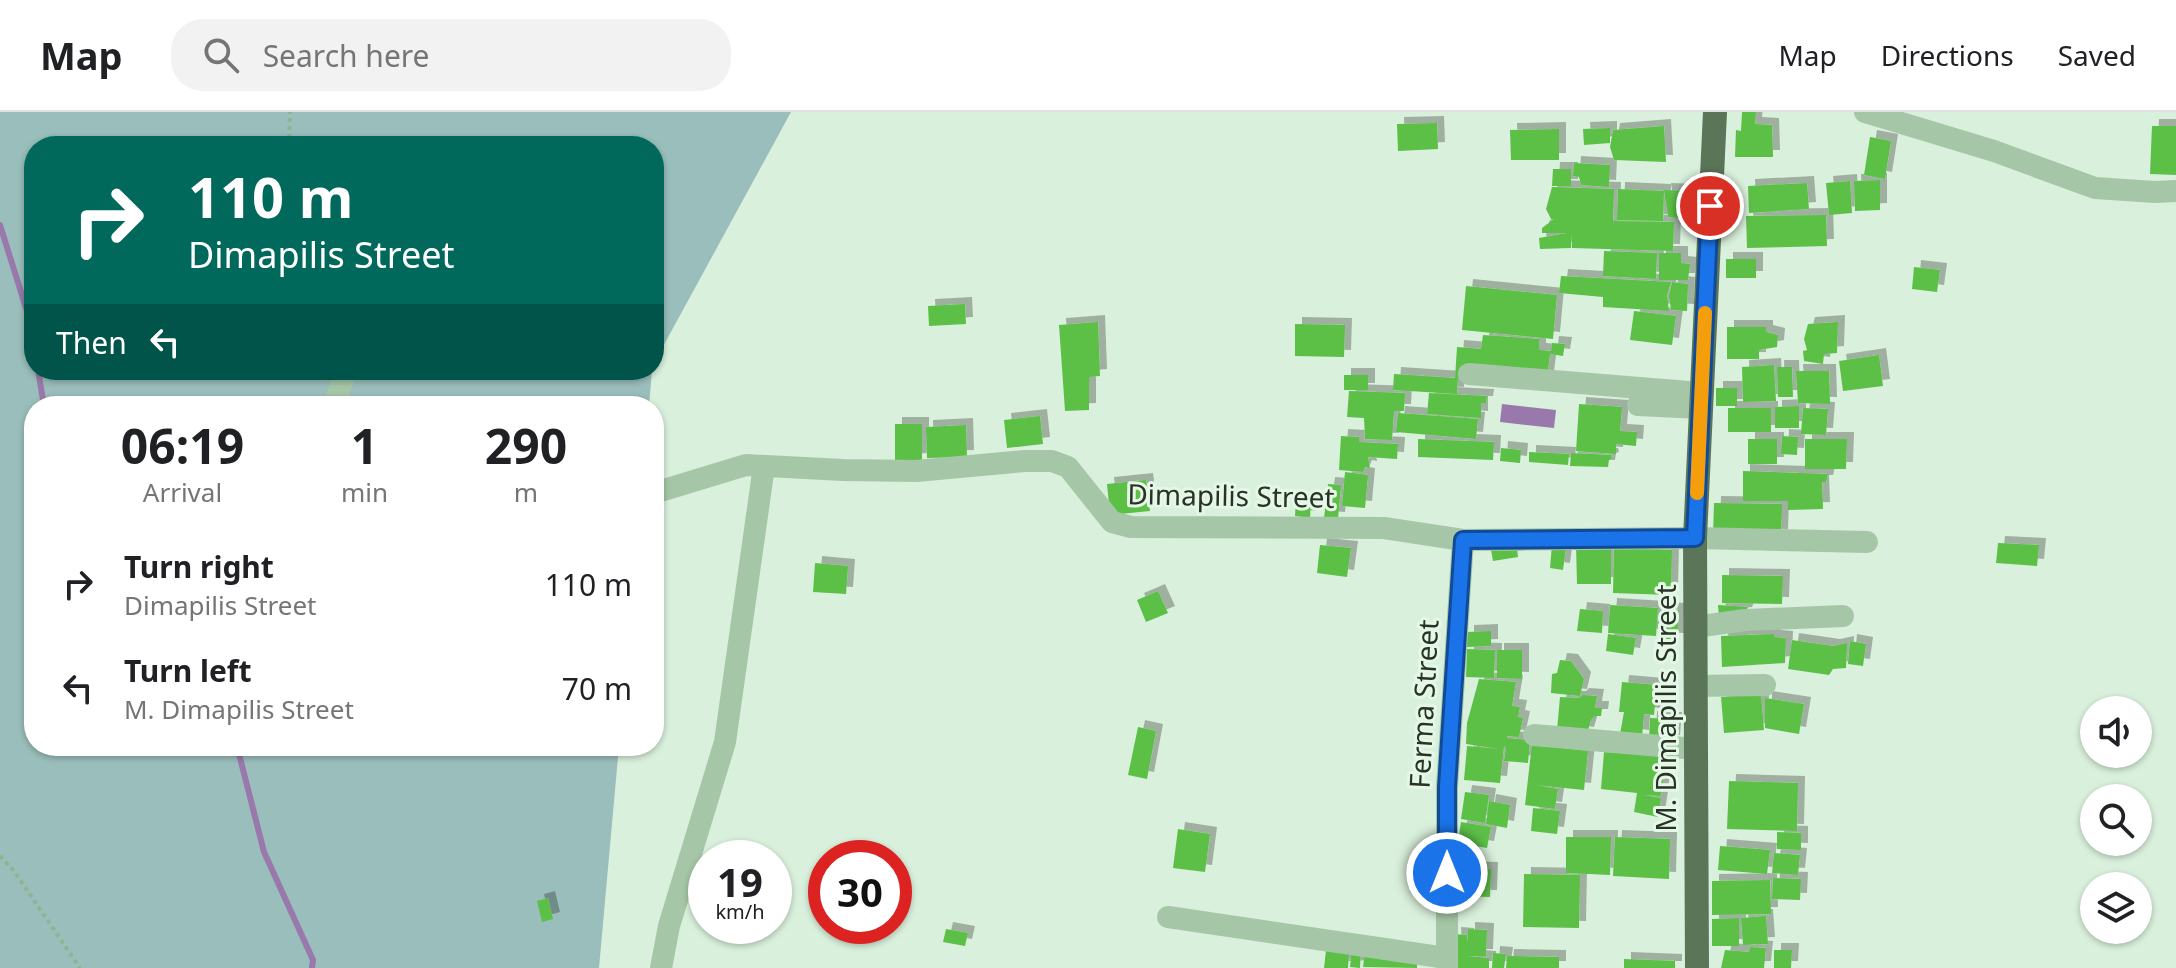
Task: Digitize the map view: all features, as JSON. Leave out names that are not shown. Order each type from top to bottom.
[{"type":"main road","name":"M. Dimapilis Street","points":[[1697,968],[1695,538],[1715,112]]},
{"type":"street","points":[[1865,112],[1994,151],[2095,188],[2176,191]]},
{"type":"street","points":[[1469,374],[1701,400]]},
{"type":"street","points":[[1638,405],[1701,400]]},
{"type":"street","name":"Dimapilis Street","points":[[664,490],[746,465],[916,471],[1052,461],[1068,467],[1112,522],[1131,527],[1384,528],[1463,540],[1695,538],[1867,542]]},
{"type":"street","points":[[661,968],[669,926],[725,742],[764,466]]},
{"type":"street","name":"Ferma Street","points":[[1446,963],[1447,787],[1463,540]]},
{"type":"street","points":[[1695,627],[1745,620],[1843,616]]},
{"type":"street","points":[[1695,686],[1765,685]]},
{"type":"street","points":[[1534,735],[1695,749]]},
{"type":"street","points":[[1168,917],[1446,963]]},
{"type":"path","points":[[289,136],[290,112]]},
{"type":"path","points":[[0,856],[14,871],[80,968]]},
{"type":"shaded area","points":[[0,112],[791,112],[664,345],[664,136],[24,136],[24,380],[651,380],[650,396],[24,396],[24,756],[618,756],[599,968],[0,968]]},
{"type":"shaded area","points":[[1502,404],[1556,410],[1554,428],[1500,422]]},
{"type":"building","points":[[1742,112],[1756,112],[1755,124],[1772,125],[1773,157],[1735,157],[1736,130],[1741,131]]},
{"type":"building","points":[[1437,123],[1438,149],[1398,151],[1397,124]]},
{"type":"building","points":[[1664,126],[1666,162],[1614,160],[1610,147],[1613,130]]},
{"type":"building","points":[[2152,126],[2176,126],[2176,175],[2150,174]]},
{"type":"building","points":[[1610,128],[1610,143],[1584,145],[1583,129]]},
{"type":"building","points":[[1559,129],[1559,160],[1511,160],[1510,130]]},
{"type":"building","points":[[1870,137],[1891,141],[1885,179],[1864,175]]},
{"type":"building","points":[[1574,163],[1610,165],[1609,187],[1581,185],[1579,177],[1573,176]]},
{"type":"building","points":[[1553,169],[1571,169],[1571,186],[1552,186]]},
{"type":"building","points":[[1880,180],[1880,210],[1855,211],[1854,181]]},
{"type":"building","points":[[1850,181],[1852,213],[1829,215],[1826,183]]},
{"type":"building","points":[[1807,183],[1809,209],[1749,213],[1748,186]]},
{"type":"building","points":[[1552,187],[1614,189],[1613,221],[1674,222],[1673,251],[1572,248],[1572,233],[1571,248],[1540,249],[1539,238],[1567,233],[1542,233],[1542,228],[1554,219],[1546,209]]},
{"type":"building","points":[[1618,189],[1664,191],[1663,221],[1617,220]]},
{"type":"building","points":[[1664,190],[1690,191],[1688,219],[1668,217]]},
{"type":"building","points":[[1826,215],[1827,246],[1747,248],[1746,216]]},
{"type":"building","points":[[1604,251],[1657,253],[1656,279],[1603,276]]},
{"type":"building","points":[[1659,253],[1681,253],[1681,263],[1690,264],[1688,280],[1659,280]]},
{"type":"building","points":[[1726,259],[1756,259],[1756,278],[1726,278]]},
{"type":"building","points":[[1914,267],[1940,270],[1937,292],[1912,289]]},
{"type":"building","points":[[1561,276],[1671,282],[1667,295],[1669,311],[1603,307],[1603,297],[1559,293]]},
{"type":"building","points":[[1672,282],[1688,284],[1687,311],[1671,310],[1669,296]]},
{"type":"building","points":[[1466,286],[1557,295],[1553,339],[1462,330]]},
{"type":"building","points":[[965,304],[966,324],[929,326],[928,306]]},
{"type":"building","points":[[1634,311],[1676,316],[1672,345],[1630,340]]},
{"type":"building","points":[[1098,322],[1100,376],[1089,377],[1089,410],[1065,411],[1059,325]]},
{"type":"building","points":[[1838,322],[1837,353],[1824,354],[1823,364],[1804,361],[1808,324]]},
{"type":"building","points":[[1295,324],[1345,325],[1344,357],[1295,356]]},
{"type":"building","points":[[1727,327],[1766,327],[1766,332],[1778,335],[1777,347],[1759,350],[1759,359],[1727,359]]},
{"type":"building","points":[[1483,335],[1539,339],[1539,350],[1551,351],[1552,343],[1565,344],[1563,356],[1550,354],[1546,386],[1458,377],[1457,394],[1393,390],[1394,374],[1455,378],[1457,347],[1481,349]]},
{"type":"building","points":[[1879,355],[1883,386],[1843,391],[1839,361]]},
{"type":"building","points":[[1774,365],[1776,401],[1743,402],[1742,367]]},
{"type":"building","points":[[1777,367],[1792,367],[1793,397],[1778,397]]},
{"type":"building","points":[[1796,371],[1829,371],[1830,404],[1798,403]]},
{"type":"building","points":[[1344,375],[1368,375],[1368,390],[1344,390]]},
{"type":"building","points":[[1716,388],[1737,388],[1737,406],[1716,406]]},
{"type":"building","points":[[1349,391],[1405,393],[1404,411],[1394,411],[1392,440],[1365,439],[1364,418],[1347,417]]},
{"type":"building","points":[[1429,393],[1487,396],[1486,403],[1481,403],[1481,418],[1427,414]]},
{"type":"building","points":[[1579,404],[1622,407],[1620,431],[1637,432],[1636,446],[1616,444],[1616,454],[1576,451]]},
{"type":"building","points":[[1799,406],[1799,428],[1775,428],[1775,407]]},
{"type":"building","points":[[1728,408],[1771,408],[1771,432],[1728,432]]},
{"type":"building","points":[[1803,408],[1828,409],[1826,435],[1801,434]]},
{"type":"building","points":[[1398,413],[1478,419],[1476,439],[1396,432]]},
{"type":"building","points":[[1040,416],[1043,444],[1007,448],[1004,420]]},
{"type":"building","points":[[895,424],[922,424],[922,460],[895,461]]},
{"type":"building","points":[[966,425],[967,457],[927,458],[926,427]]},
{"type":"building","points":[[1341,436],[1359,437],[1359,442],[1398,444],[1397,459],[1368,457],[1370,468],[1365,467],[1363,472],[1339,470]]},
{"type":"building","points":[[1782,436],[1798,437],[1797,455],[1781,454]]},
{"type":"building","points":[[1418,439],[1494,442],[1493,460],[1418,457]]},
{"type":"building","points":[[1748,439],[1777,439],[1777,464],[1748,464]]},
{"type":"building","points":[[1805,439],[1847,439],[1846,469],[1805,469]]},
{"type":"building","points":[[1501,448],[1521,450],[1520,463],[1500,461]]},
{"type":"building","points":[[1529,452],[1569,454],[1568,465],[1529,462]]},
{"type":"building","points":[[1571,453],[1611,455],[1612,459],[1608,467],[1570,466]]},
{"type":"building","points":[[1743,471],[1828,474],[1826,482],[1822,482],[1823,509],[1788,510],[1788,501],[1743,501]]},
{"type":"building","points":[[1345,472],[1368,475],[1365,508],[1342,506]]},
{"type":"building","points":[[1146,480],[1150,511],[1110,515],[1107,484]]},
{"type":"building","points":[[1328,484],[1341,485],[1338,519],[1324,518]]},
{"type":"building","points":[[1296,500],[1311,501],[1310,518],[1295,516]]},
{"type":"building","points":[[1714,503],[1782,504],[1781,536],[1713,535]]},
{"type":"building","points":[[1516,540],[1518,557],[1493,561],[1490,544]]},
{"type":"building","points":[[1998,543],[2039,545],[2037,566],[1996,563]]},
{"type":"building","points":[[1320,545],[1351,548],[1347,577],[1317,573]]},
{"type":"building","points":[[1552,545],[1566,547],[1563,570],[1550,568]]},
{"type":"building","points":[[1576,545],[1611,545],[1611,584],[1577,584]]},
{"type":"building","points":[[1614,548],[1672,550],[1671,595],[1613,593]]},
{"type":"building","points":[[815,563],[848,566],[846,594],[813,592]]},
{"type":"building","points":[[1722,575],[1783,576],[1782,604],[1722,603]]},
{"type":"building","points":[[1158,591],[1168,613],[1146,622],[1137,600]]},
{"type":"building","points":[[1610,605],[1658,608],[1656,636],[1608,633]]},
{"type":"building","points":[[1718,605],[1748,607],[1745,614],[1719,617]]},
{"type":"building","points":[[1580,609],[1603,611],[1602,633],[1577,631]]},
{"type":"building","points":[[1662,609],[1679,610],[1677,640],[1660,639]]},
{"type":"building","points":[[1491,631],[1491,646],[1467,647],[1467,632]]},
{"type":"building","points":[[1608,634],[1636,638],[1633,655],[1606,651]]},
{"type":"building","points":[[1774,634],[1774,637],[1786,638],[1785,663],[1722,667],[1721,636]]},
{"type":"building","points":[[1792,640],[1833,646],[1847,643],[1846,668],[1833,669],[1829,675],[1788,669]]},
{"type":"building","points":[[1850,641],[1866,644],[1863,666],[1848,664]]},
{"type":"building","points":[[1467,649],[1495,650],[1494,678],[1466,677]]},
{"type":"building","points":[[1497,650],[1522,650],[1522,679],[1497,678]]},
{"type":"building","points":[[1560,660],[1571,661],[1584,679],[1580,696],[1551,693],[1552,674],[1557,673]]},
{"type":"building","points":[[1479,679],[1516,682],[1512,706],[1520,707],[1518,717],[1523,718],[1519,737],[1507,738],[1530,740],[1528,763],[1504,761],[1504,746],[1500,783],[1464,780],[1467,746],[1500,749],[1466,744],[1467,723]]},
{"type":"building","points":[[1622,682],[1657,685],[1654,715],[1644,714],[1642,737],[1620,734],[1624,712],[1619,712]]},
{"type":"building","points":[[1761,694],[1764,730],[1724,733],[1721,697]]},
{"type":"building","points":[[1582,695],[1597,696],[1595,708],[1602,708],[1601,716],[1591,720],[1587,734],[1557,730],[1560,697],[1579,698]]},
{"type":"building","points":[[1765,698],[1804,704],[1799,734],[1765,728]]},
{"type":"building","points":[[1650,718],[1675,719],[1673,742],[1649,741]]},
{"type":"building","points":[[1138,727],[1156,731],[1147,779],[1128,775]]},
{"type":"building","points":[[1532,744],[1588,751],[1584,790],[1536,785],[1558,789],[1555,809],[1525,805]]},
{"type":"building","points":[[1604,752],[1666,756],[1661,796],[1644,795],[1661,798],[1658,817],[1634,812],[1637,793],[1601,789]]},
{"type":"building","points":[[1729,781],[1798,783],[1797,831],[1727,829]]},
{"type":"building","points":[[1465,792],[1489,795],[1485,823],[1461,819]]},
{"type":"building","points":[[1489,801],[1510,805],[1507,828],[1486,824]]},
{"type":"building","points":[[1533,808],[1560,811],[1557,834],[1531,831]]},
{"type":"building","points":[[1461,822],[1491,827],[1487,848],[1458,843]]},
{"type":"building","points":[[1178,829],[1210,834],[1205,872],[1173,868]]},
{"type":"building","points":[[1777,832],[1801,833],[1801,850],[1777,849]]},
{"type":"building","points":[[1566,837],[1611,837],[1610,875],[1566,873]]},
{"type":"building","points":[[1615,837],[1670,839],[1669,879],[1613,876]]},
{"type":"building","points":[[1720,846],[1770,850],[1767,874],[1718,870]]},
{"type":"building","points":[[1774,853],[1800,855],[1798,875],[1772,873]]},
{"type":"building","points":[[1448,868],[1491,869],[1490,897],[1447,896]]},
{"type":"building","points":[[1524,874],[1580,875],[1579,928],[1523,927]]},
{"type":"building","points":[[1773,878],[1801,879],[1800,900],[1772,899]]},
{"type":"building","points":[[1770,880],[1771,914],[1712,915],[1712,881]]},
{"type":"building","points":[[548,898],[553,919],[542,922],[537,901]]},
{"type":"building","points":[[1766,916],[1768,944],[1743,945],[1741,918]]},
{"type":"building","points":[[1739,918],[1739,946],[1712,946],[1712,919]]},
{"type":"building","points":[[946,929],[968,933],[965,946],[943,942]]},
{"type":"building","points":[[1468,929],[1487,930],[1486,956],[1467,956],[1489,958],[1489,968],[1456,968],[1454,934],[1467,935],[1468,943]]},
{"type":"building","points":[[1352,947],[1361,948],[1360,968],[1350,967]]},
{"type":"building","points":[[1750,947],[1766,948],[1764,968],[1721,968],[1725,950],[1749,952]]},
{"type":"building","points":[[1326,950],[1349,953],[1348,968],[1324,968]]},
{"type":"building","points":[[1774,950],[1792,950],[1791,968],[1774,968]]},
{"type":"building","points":[[1365,952],[1417,959],[1417,968],[1363,967]]},
{"type":"building","points":[[1493,953],[1506,954],[1504,968],[1492,968]]},
{"type":"building","points":[[1507,956],[1559,957],[1559,968],[1506,968]]},
{"type":"building","points":[[1624,959],[1675,961],[1675,968],[1624,968]]},
{"type":"waterway","points":[[0,225],[24,302]]},
{"type":"waterway","points":[[40,380],[42,396]]},
{"type":"waterway","points":[[240,756],[264,852],[313,960],[312,968]]},
{"type":"slow traffic","points":[[1697,493],[1705,313]]},
{"type":"route","points":[[1447,873],[1447,787],[1463,540],[1695,538],[1710,206]]}]
